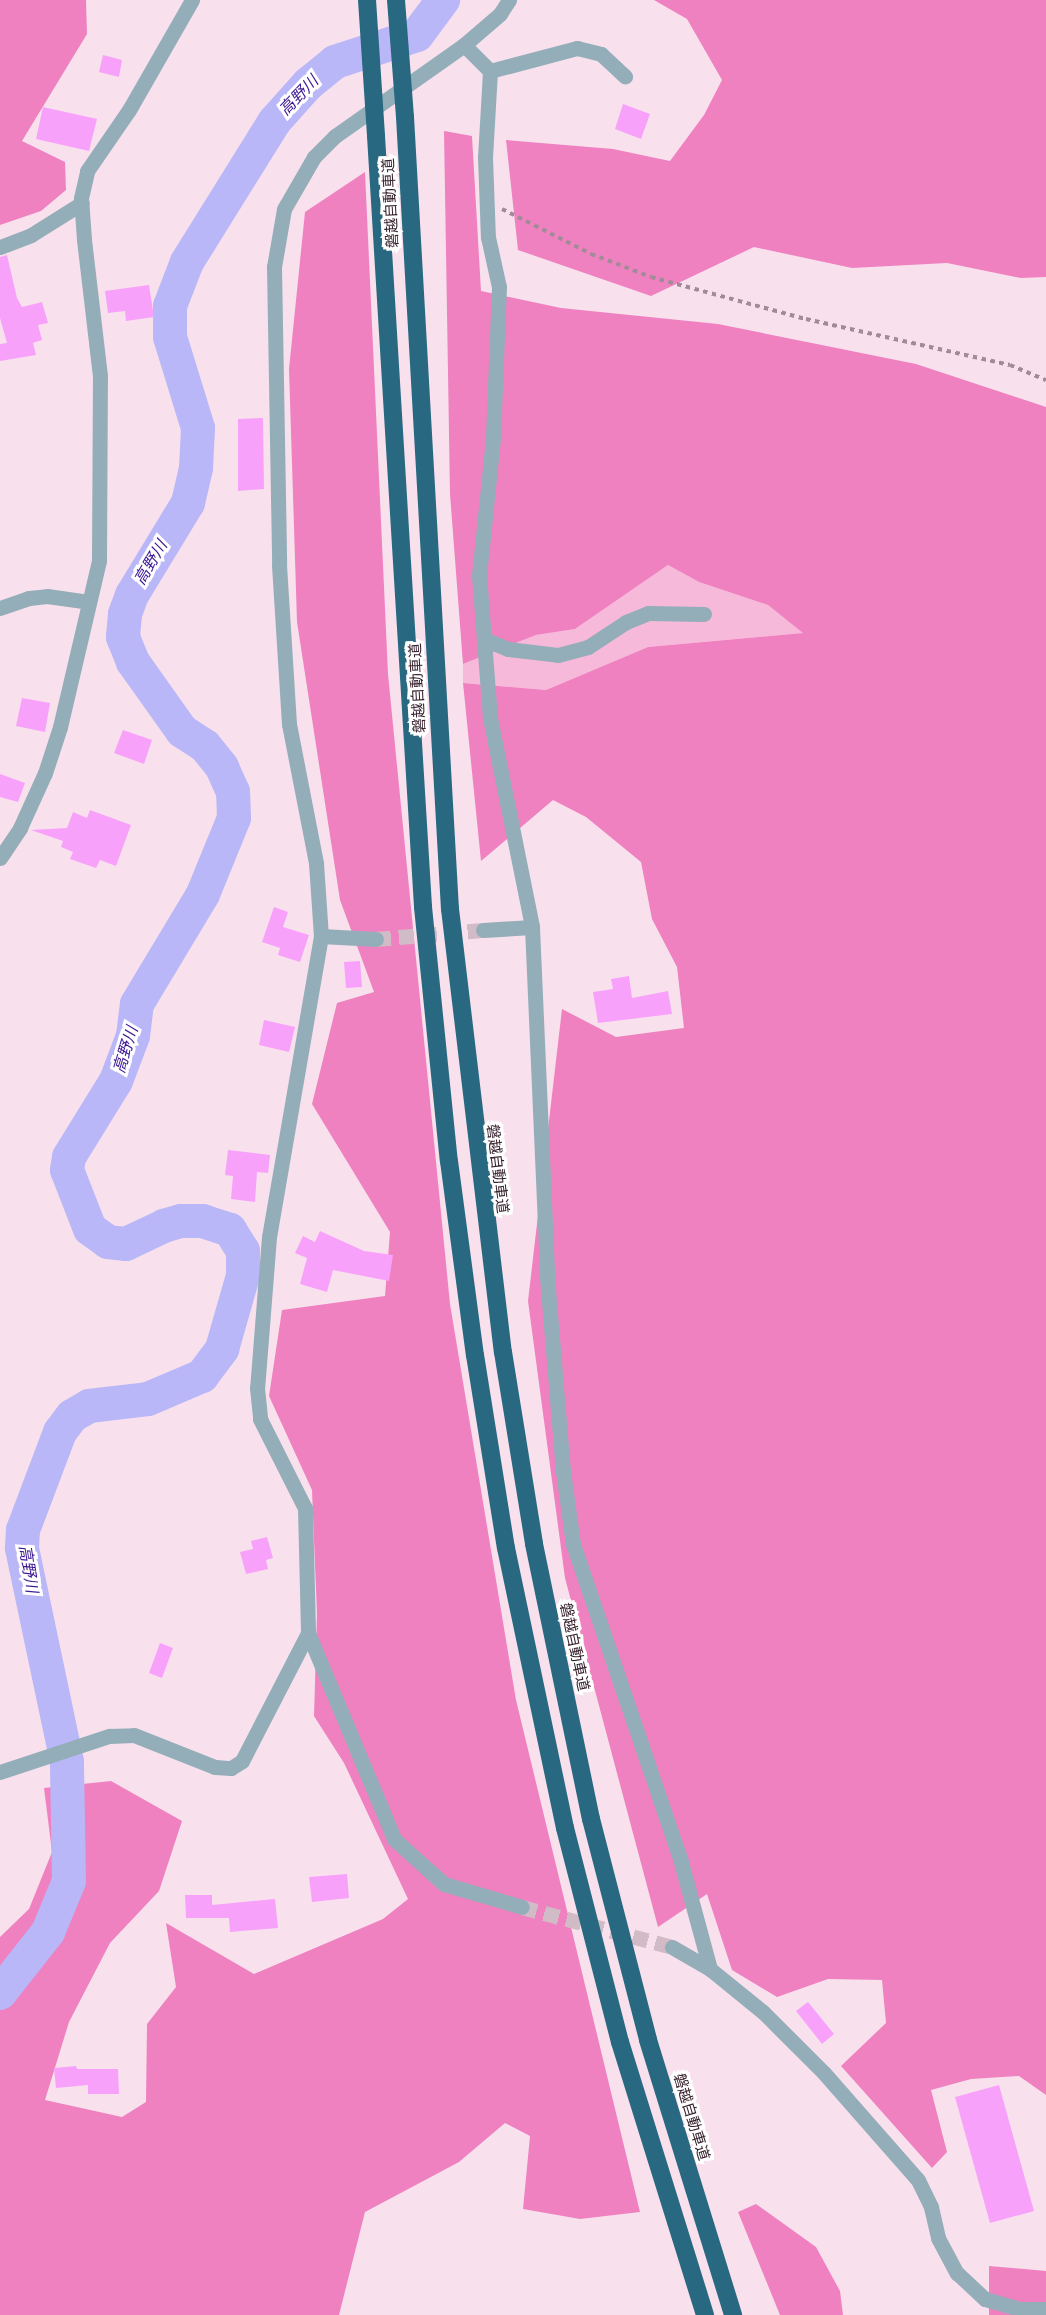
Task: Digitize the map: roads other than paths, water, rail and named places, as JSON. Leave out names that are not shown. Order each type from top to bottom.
[{"type":"highway","name":"磐越自動車道","points":[[367,0],[423,907],[449,1161],[475,1355],[506,1548],[565,1828],[620,2042],[705,2315]]},
{"type":"highway","name":"磐越自動車道","points":[[396,0],[405,117],[450,909],[503,1352],[534,1544],[591,1819],[648,2040],[734,2315]]},
{"type":"street","points":[[0,858],[20,828],[45,773],[60,727],[99,561],[100,376],[82,203],[87,171],[129,110],[192,0]]},
{"type":"street","points":[[509,0],[501,14],[464,45],[345,129],[314,157],[284,209],[274,267],[279,566],[289,724],[316,863],[321,936],[269,1237],[257,1388],[260,1419],[304,1508],[308,1633],[394,1839],[444,1884],[522,1907]]},
{"type":"street","points":[[464,45],[490,71],[488,237],[499,287],[493,438],[479,575],[486,640],[490,718],[532,927],[548,1277],[563,1471],[573,1544],[684,1873],[710,1969]]},
{"type":"street","points":[[490,71],[577,48],[612,60],[625,76]]},
{"type":"street","points":[[0,247],[31,235],[82,203]]},
{"type":"street","points":[[0,608],[47,596],[89,602]]},
{"type":"street","points":[[486,640],[508,649],[558,655],[588,647],[626,622],[648,613],[704,614]]},
{"type":"street","points":[[483,930],[532,927]]},
{"type":"street","points":[[321,936],[376,939]]},
{"type":"street","points":[[0,1772],[80,1744],[134,1735],[215,1767],[231,1768],[242,1761],[308,1633]]},
{"type":"street","points":[[672,1947],[710,1969],[763,2012],[824,2073],[918,2180],[931,2207],[938,2238],[957,2273],[985,2299],[1019,2309],[1046,2309]]},
{"type":"waterway","name":"高野川","points":[[0,1993],[48,1932],[69,1881],[67,1762],[22,1548],[23,1530],[60,1432],[72,1416],[89,1406],[148,1399],[202,1376],[222,1349],[243,1276],[243,1251],[230,1230],[203,1221],[181,1221],[164,1226],[126,1244],[108,1242],[90,1229],[67,1170],[69,1157],[116,1081],[133,1036],[137,1004],[203,894],[234,818],[233,792],[222,767],[205,746],[182,731],[133,662],[123,637],[125,614],[132,595],[188,503],[196,468],[198,428],[170,337],[170,306],[187,262],[274,122],[308,84],[335,62],[417,35],[443,0]]},
{"type":"tunnel","points":[[376,939],[483,930]]},
{"type":"tunnel","points":[[522,1907],[672,1947]]}]
